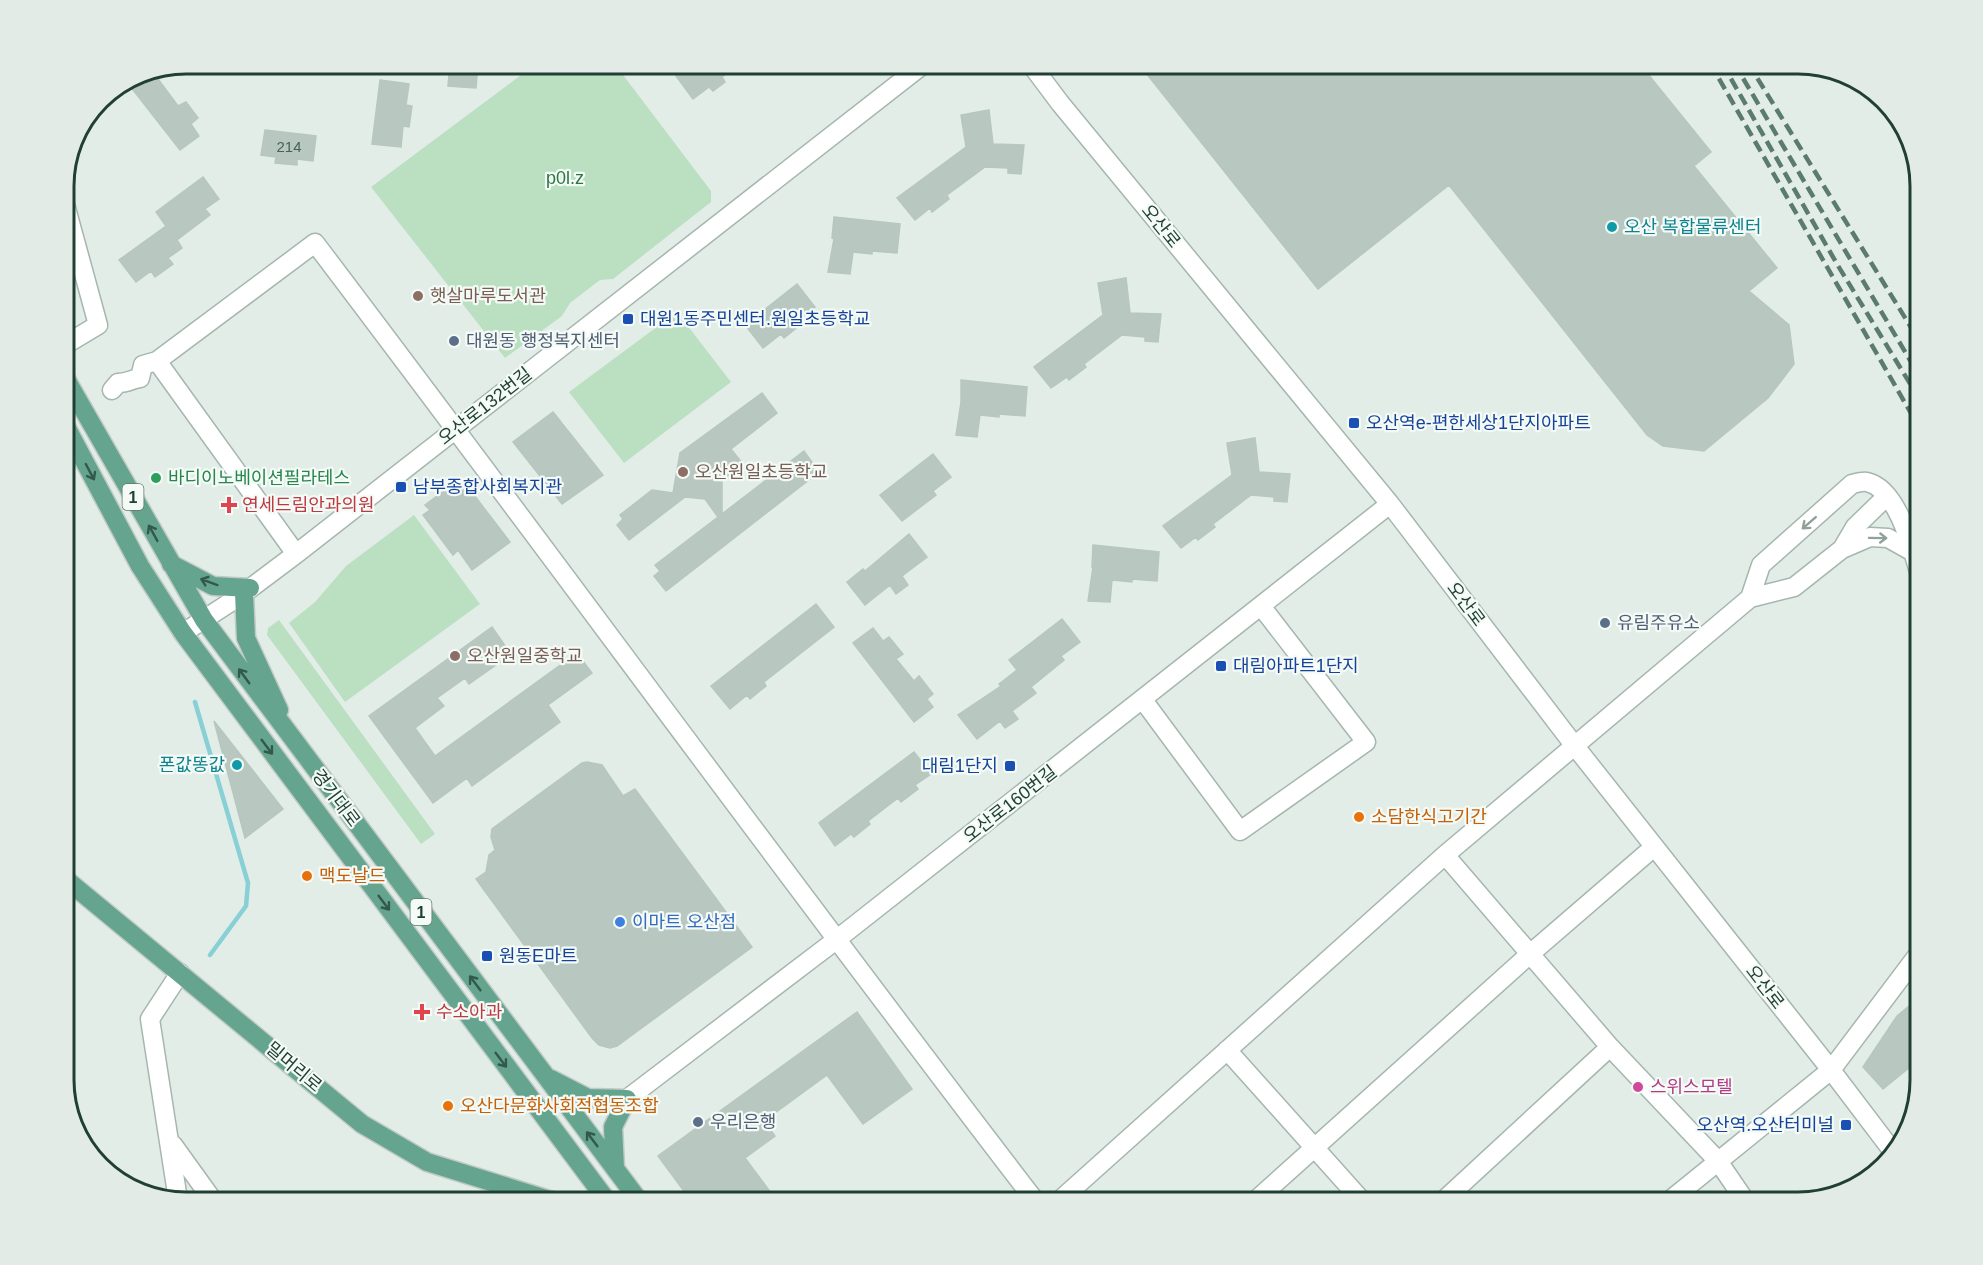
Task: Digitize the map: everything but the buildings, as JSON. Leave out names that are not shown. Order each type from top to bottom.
[{"type":"main road","name":"경기대로","points":[[74,393],[204,620],[633,1192]]},
{"type":"main road","name":"경기대로","points":[[74,442],[140,566],[183,633],[601,1192]]},
{"type":"main road","points":[[171,564],[213,586],[247,590],[246,638],[297,746]]},
{"type":"main road","name":"밀머리로","points":[[74,886],[362,1124],[427,1162],[524,1192]]},
{"type":"main road","points":[[544,1076],[588,1098],[627,1099],[613,1127],[615,1168]]},
{"type":"street","name":"오산로132번길","points":[[183,633],[296,554],[911,74]]},
{"type":"street","name":"오산로","points":[[1038,74],[1390,504],[1574,745],[1888,1145]]},
{"type":"street","points":[[74,237],[98,325],[74,339]]},
{"type":"street","points":[[112,390],[118,383],[129,383],[134,378],[140,378],[143,365],[157,362],[315,243],[836,940],[1028,1192]]},
{"type":"street","points":[[157,362],[296,554]]},
{"type":"street","points":[[1750,598],[1761,565],[1852,484],[1866,482],[1883,491],[1902,521],[1910,544]]},
{"type":"street","points":[[1842,549],[1855,526],[1886,497]]},
{"type":"street","name":"오산로160번길","points":[[627,1099],[836,940],[1390,504]]},
{"type":"street","points":[[1069,1192],[1445,855],[1750,598],[1794,588],[1842,549],[1870,537],[1888,538],[1910,550]]},
{"type":"street","points":[[1143,700],[1240,831],[1366,742],[1261,606]]},
{"type":"street","points":[[1265,1192],[1530,954],[1654,847]]},
{"type":"street","points":[[1445,855],[1610,1047],[1718,1161],[1739,1192]]},
{"type":"street","points":[[1680,1192],[1831,1070],[1910,965]]},
{"type":"street","points":[[177,1191],[150,1020],[180,973]]},
{"type":"street","points":[[1453,1192],[1610,1047]]},
{"type":"street","points":[[1227,1050],[1354,1192]]},
{"type":"street","points":[[170,1140],[207,1192]]},
{"type":"green space","name":"p0l.z","points":[[522,74],[622,74],[711,191],[711,202],[613,279],[600,280],[570,303],[562,316],[505,358],[371,187]]},
{"type":"green space","points":[[677,312],[731,382],[624,463],[569,392]]},
{"type":"green space","points":[[414,515],[480,604],[345,702],[289,623],[315,602],[346,566]]},
{"type":"green space","points":[[279,620],[435,834],[421,844],[267,635],[268,628]]},
{"type":"waterway","points":[[195,702],[248,883],[246,906],[210,955]]},
{"type":"railway","points":[[1716,74],[1910,412]]},
{"type":"railway","points":[[1728,74],[1837,264],[1910,384]]},
{"type":"railway","points":[[1741,74],[1910,360]]},
{"type":"railway","points":[[1755,74],[1910,326]]},
{"type":"place","name":"오산 복합물류센터","points":[[1612,227]]},
{"type":"place","name":"햇살마루도서관","points":[[418,296]]},
{"type":"place","name":"대원1동주민센터.원일초등학교","points":[[628,319]]},
{"type":"place","name":"대원동 행정복지센터","points":[[454,341]]},
{"type":"place","name":"오산역e-편한세상1단지아파트","points":[[1354,423]]},
{"type":"place","name":"오산원일초등학교","points":[[683,472]]},
{"type":"place","name":"바디이노베이션필라테스","points":[[156,478]]},
{"type":"place","name":"남부종합사회복지관","points":[[401,487]]},
{"type":"place","name":"연세드림안과의원","points":[[229,505]]},
{"type":"place","name":"유림주유소","points":[[1605,623]]},
{"type":"place","name":"오산원일중학교","points":[[455,656]]},
{"type":"place","name":"대림아파트1단지","points":[[1221,666]]},
{"type":"place","name":"폰값똥값","points":[[237,765]]},
{"type":"place","name":"대림1단지","points":[[1010,766]]},
{"type":"place","name":"소담한식고기간","points":[[1359,817]]},
{"type":"place","name":"맥도날드","points":[[307,876]]},
{"type":"place","name":"이마트 오산점","points":[[620,922]]},
{"type":"place","name":"원동E마트","points":[[487,956]]},
{"type":"place","name":"수소아과","points":[[422,1012]]},
{"type":"place","name":"스위스모텔","points":[[1638,1087]]},
{"type":"place","name":"오산다문화사회적협동조합","points":[[448,1106]]},
{"type":"place","name":"우리은행","points":[[698,1122]]},
{"type":"place","name":"오산역.오산터미널","points":[[1846,1125]]}]
